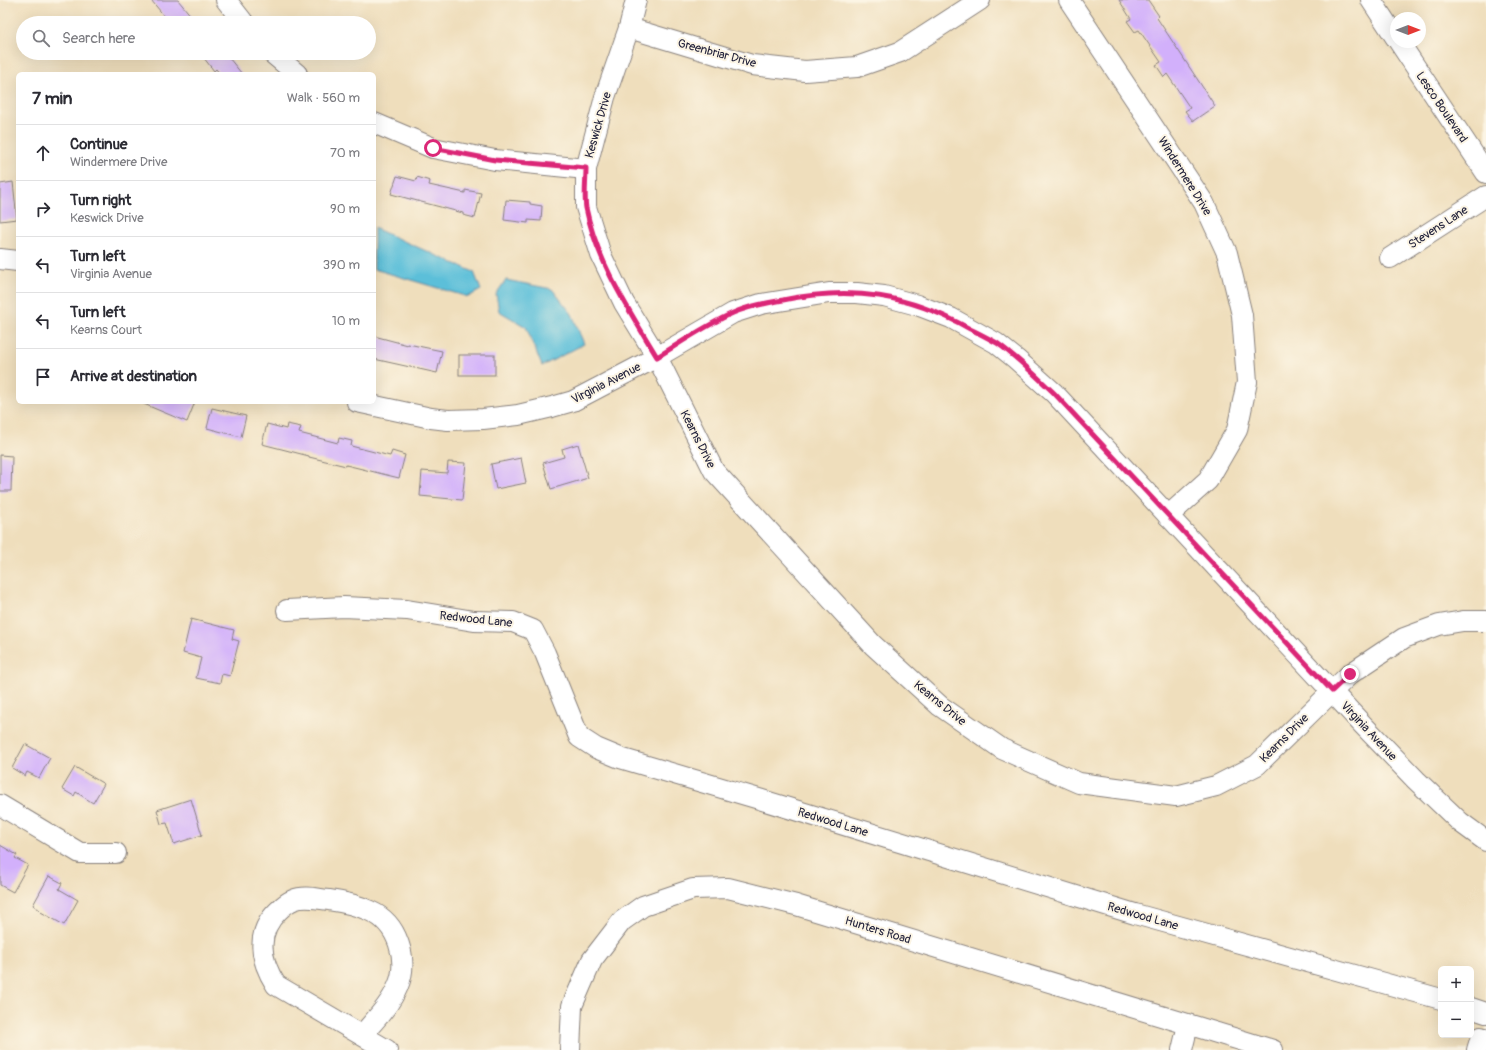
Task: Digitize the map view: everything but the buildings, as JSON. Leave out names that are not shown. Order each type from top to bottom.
[{"type":"street","points":[[226,0],[239,16]]},
{"type":"street","name":"Keswick Drive","points":[[636,0],[629,28],[605,97],[586,168],[586,207],[600,255],[624,303],[657,357]]},
{"type":"street","name":"Greenbriar Drive","points":[[629,28],[752,64],[805,71],[849,68],[857,67],[900,52],[980,0]]},
{"type":"street","name":"Windermere Drive","points":[[1069,0],[1204,203],[1227,253],[1242,315],[1247,382],[1237,430],[1208,480],[1168,516]]},
{"type":"street","points":[[1370,0],[1390,29]]},
{"type":"street","name":"Lesco Boulevard","points":[[1403,48],[1486,173]]},
{"type":"street","points":[[280,60],[295,72]]},
{"type":"street","points":[[376,124],[433,148],[495,160],[586,168]]},
{"type":"street","name":"Stevens Lane","points":[[1390,258],[1486,196]]},
{"type":"street","points":[[0,259],[16,261]]},
{"type":"street","name":"Virginia Avenue","points":[[366,404],[437,419],[484,419],[518,415],[573,401],[657,357],[733,313],[761,304],[829,292],[857,292],[884,296],[917,305],[951,318],[996,343],[1016,358],[1054,393],[1416,780],[1460,822],[1486,841]]},
{"type":"street","name":"Kearns Drive","points":[[657,357],[714,472],[873,645],[940,706],[1002,748],[1079,783],[1176,796],[1216,786],[1257,765],[1350,674],[1404,638],[1439,625],[1463,621],[1486,621]]},
{"type":"street","name":"Redwood Lane","points":[[287,610],[344,607],[407,610],[474,621],[514,622],[533,630],[545,653],[579,737],[596,748],[620,758],[1135,914],[1438,999]]},
{"type":"street","points":[[0,805],[80,853],[116,853]]},
{"type":"street","name":"Hunters Road","points":[[570,1050],[572,1006],[592,960],[622,921],[643,906],[693,890],[728,888],[796,905],[1273,1050]]},
{"type":"street","points":[[362,1035],[389,1003],[398,986],[403,967],[400,948],[394,932],[384,920],[371,911],[345,903],[307,897],[293,900],[281,908],[272,917],[264,930],[262,944],[263,957],[267,971],[276,985],[387,1050]]},
{"type":"street","points":[[1474,1009],[1486,1013]]},
{"type":"street","points":[[1182,1050],[1188,1025]]},
{"type":"water","points":[[376,229],[474,272],[481,290],[468,297],[376,270]]},
{"type":"water","points":[[506,280],[552,289],[572,314],[584,344],[542,366],[526,327],[499,311],[496,294]]},
{"type":"route","points":[[433,148],[495,160],[586,168],[586,207],[600,255],[624,303],[657,357],[733,313],[761,304],[829,292],[857,292],[884,296],[917,305],[951,318],[996,343],[1016,358],[1054,393],[1332,691],[1350,674]]}]
